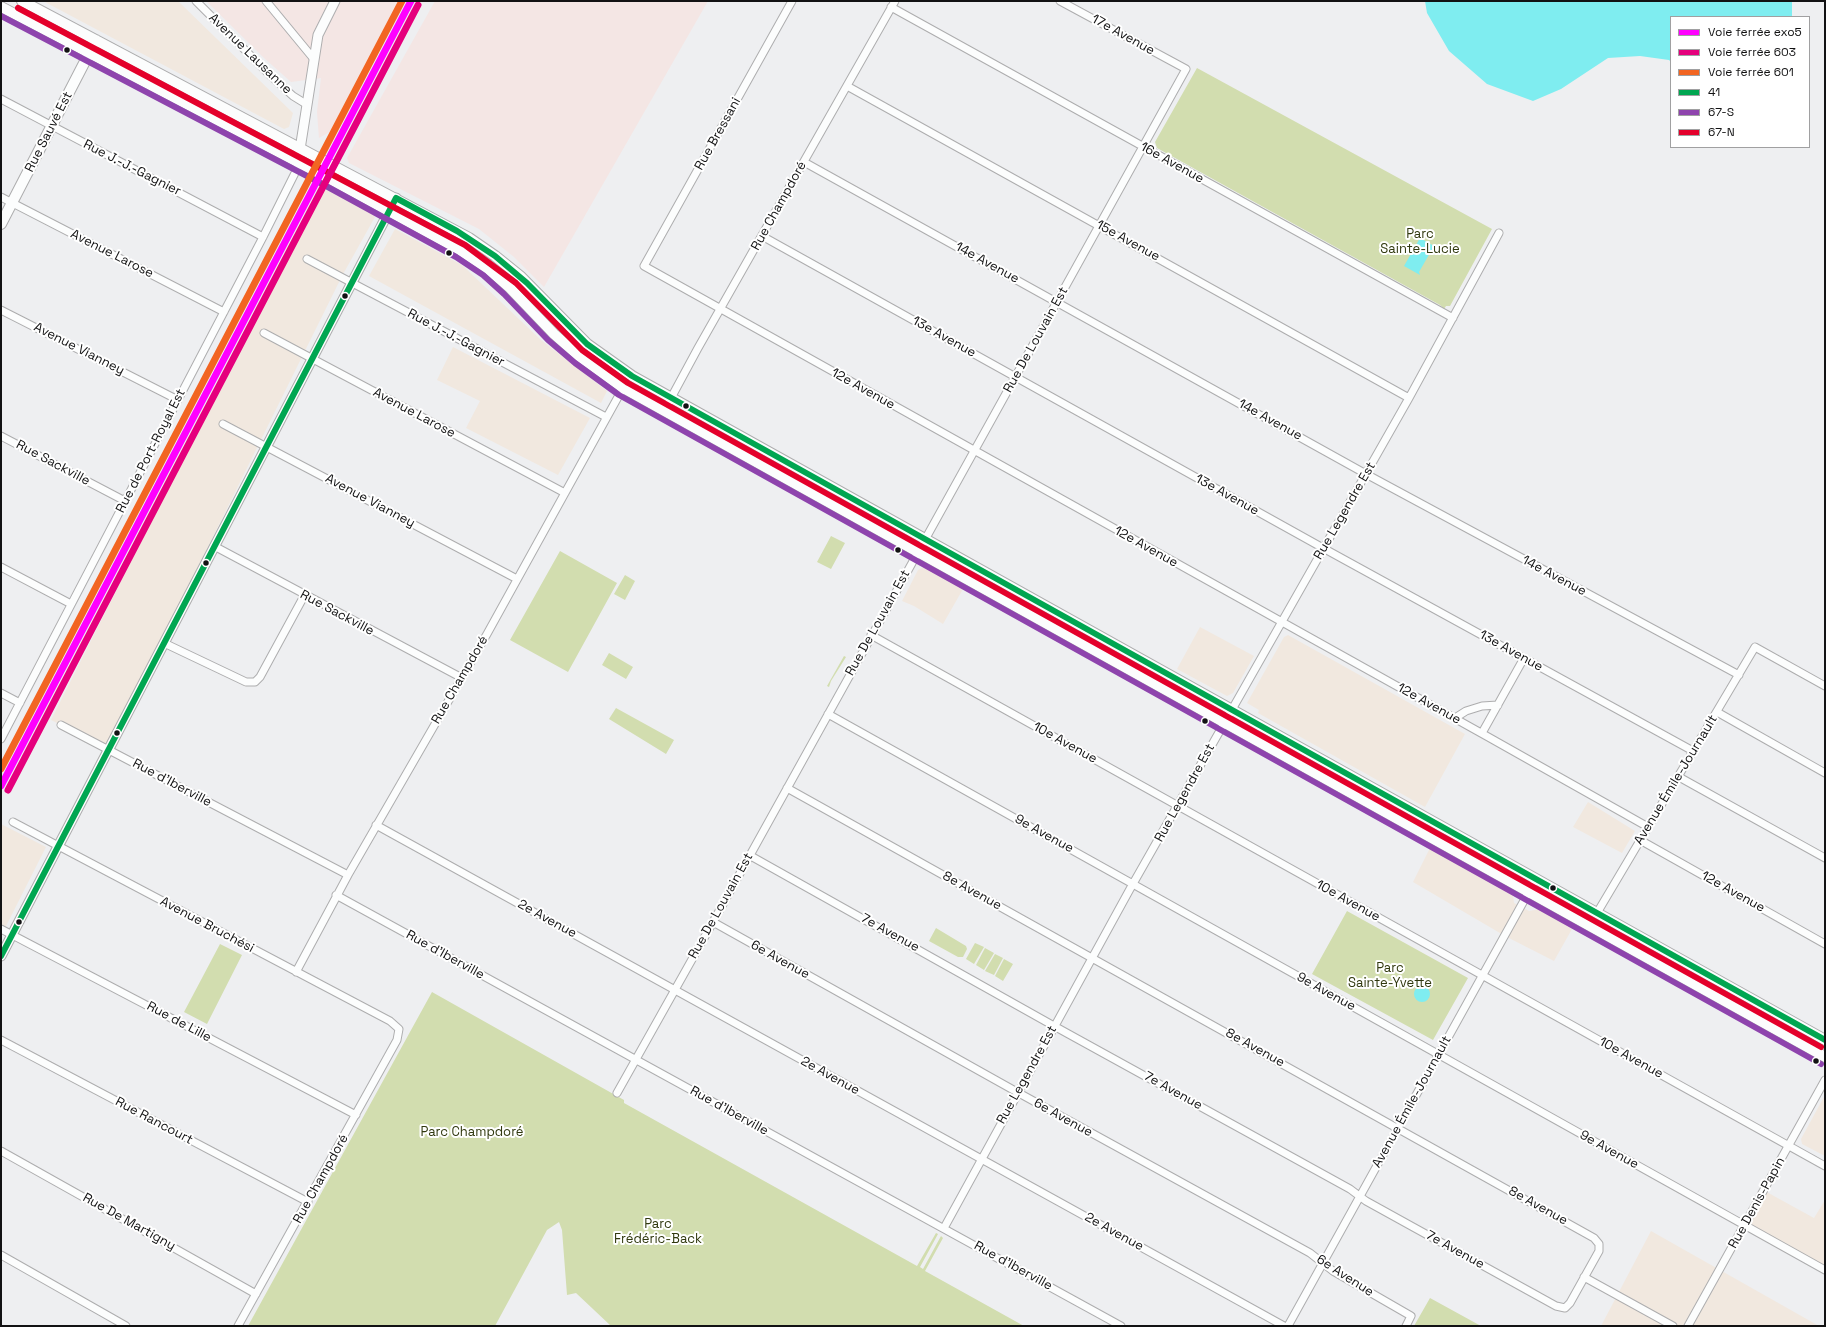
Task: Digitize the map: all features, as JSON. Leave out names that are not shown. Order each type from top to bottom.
[{"type":"main road","points":[[22,1],[451,227],[491,253],[524,280],[571,330],[590,347],[624,371],[1825,1040]]},
{"type":"main road","points":[[1,7],[298,162],[454,246],[484,266],[515,293],[566,345],[593,368],[623,388],[1825,1057]]},
{"type":"main road","name":"Rue Sauvé Est","points":[[1,224],[96,40]]},
{"type":"street","name":"Avenue Lausanne","points":[[196,1],[292,96],[306,104]]},
{"type":"street","points":[[266,1],[313,58]]},
{"type":"street","points":[[298,162],[313,58],[318,35],[335,1]]},
{"type":"street","name":"Rue Bressani","points":[[644,266],[792,1]]},
{"type":"street","name":"17e Avenue","points":[[1060,1],[1186,69]]},
{"type":"street","name":"Rue Champdoré","points":[[664,411],[893,4]]},
{"type":"street","name":"16e Avenue","points":[[893,4],[1143,148],[1453,318]]},
{"type":"street","name":"Rue De Louvain Est","points":[[617,1092],[713,922],[1186,69]]},
{"type":"street","name":"15e Avenue","points":[[847,86],[1100,225],[1409,398]]},
{"type":"street","name":"Rue J.-J.-Gagnier","points":[[1,99],[263,237]]},
{"type":"street","name":"Rue de Port-Royal Est","points":[[1,739],[263,237],[296,171],[298,162]]},
{"type":"street","name":"14e Avenue","points":[[804,162],[1366,474],[1739,676]]},
{"type":"street","name":"Avenue Larose","points":[[1,197],[224,312]]},
{"type":"street","points":[[1,956],[396,198]]},
{"type":"street","name":"Rue Legendre Est","points":[[944,1228],[1017,1092],[1409,398],[1499,233]]},
{"type":"street","name":"13e Avenue","points":[[762,236],[1323,548],[1693,751]]},
{"type":"street","name":"Rue J.-J.-Gagnier","points":[[307,259],[606,417]]},
{"type":"street","name":"12e Avenue","points":[[644,266],[720,310],[1482,733],[1648,828]]},
{"type":"street","name":"Avenue Vianney","points":[[1,310],[178,400]]},
{"type":"street","name":"Avenue Larose","points":[[264,333],[565,493]]},
{"type":"street","name":"Rue Champdoré","points":[[296,972],[336,895],[462,678],[623,388]]},
{"type":"street","name":"Avenue Vianney","points":[[223,424],[517,579]]},
{"type":"street","name":"Rue Sackville","points":[[1,436],[125,501]]},
{"type":"street","name":"Rue Sackville","points":[[214,546],[304,596],[462,678]]},
{"type":"street","points":[[1,567],[71,604]]},
{"type":"street","points":[[164,643],[246,682],[255,682],[260,678],[304,596]]},
{"type":"street","name":"10e Avenue","points":[[871,635],[1825,1166]]},
{"type":"street","name":"Avenue Émile-Journault","points":[[1597,913],[1755,647],[1825,686]]},
{"type":"street","points":[[1482,733],[1524,658]]},
{"type":"street","points":[[1,693],[20,703]]},
{"type":"street","points":[[1455,718],[1466,711],[1482,706],[1498,705]]},
{"type":"street","points":[[1717,712],[1825,773]]},
{"type":"street","name":"9e Avenue","points":[[828,714],[1825,1270]]},
{"type":"street","name":"Rue d'Iberville","points":[[61,725],[348,875]]},
{"type":"street","points":[[1679,777],[1825,858]]},
{"type":"street","name":"8e Avenue","points":[[787,788],[1092,959],[1399,1128],[1597,1241],[1599,1244],[1599,1251],[1584,1277]]},
{"type":"street","name":"Avenue Bruchési","points":[[13,822],[390,1021],[399,1029]]},
{"type":"street","name":"2e Avenue","points":[[376,825],[1284,1326]]},
{"type":"street","name":"12e Avenue","points":[[1640,840],[1825,944]]},
{"type":"street","name":"7e Avenue","points":[[750,855],[1054,1026],[1343,1185],[1361,1197],[1556,1306],[1565,1308],[1570,1303],[1584,1277]]},
{"type":"street","name":"Avenue Émile-Journault","points":[[1288,1326],[1361,1197],[1438,1054],[1536,879]]},
{"type":"street","name":"Rue d'Iberville","points":[[336,895],[1122,1326]]},
{"type":"street","name":"6e Avenue","points":[[713,922],[1017,1092],[1310,1253],[1333,1271],[1411,1316],[1406,1326]]},
{"type":"street","name":"Rue de Lille","points":[[1,929],[356,1115]]},
{"type":"street","name":"Rue Champdoré","points":[[238,1326],[397,1040],[399,1029]]},
{"type":"street","name":"Rue Rancourt","points":[[1,1040],[308,1202]]},
{"type":"street","name":"Rue Denis-Papin","points":[[1688,1326],[1825,1080]]},
{"type":"street","name":"Rue De Martigny","points":[[1,1151],[256,1294]]},
{"type":"street","points":[[1,1256],[126,1326]]},
{"type":"street","points":[[1584,1277],[1673,1326]]},
{"type":"shaded area","points":[[43,1],[178,1],[293,113],[289,127],[284,129]]},
{"type":"shaded area","points":[[206,1],[402,1],[335,129],[319,138],[317,112],[321,78],[291,82],[264,58]]},
{"type":"shaded area","points":[[435,1],[708,1],[544,287],[514,257],[479,229],[349,163],[347,158]]},
{"type":"shaded area","points":[[320,187],[372,212],[375,217],[342,276],[108,749],[51,720]]},
{"type":"shaded area","points":[[395,229],[462,265],[541,340],[607,391],[601,403],[369,276]]},
{"type":"shaded area","points":[[453,347],[590,418],[558,475],[466,428],[480,401],[437,380]]},
{"type":"shaded area","points":[[924,567],[963,589],[943,624],[914,606],[902,601],[918,570]]},
{"type":"shaded area","points":[[1200,627],[1254,656],[1233,693],[1227,696],[1177,669]]},
{"type":"shaded area","points":[[1288,635],[1465,734],[1425,807],[1258,713],[1259,710],[1247,703],[1284,637]]},
{"type":"shaded area","points":[[1588,802],[1635,831],[1622,853],[1573,827]]},
{"type":"shaded area","points":[[1,824],[46,847],[1,936]]},
{"type":"shaded area","points":[[1430,848],[1513,895],[1514,903],[1529,911],[1540,909],[1572,929],[1554,961],[1505,936],[1413,882]]},
{"type":"shaded area","points":[[1825,1095],[1825,1156],[1802,1144],[1801,1139]]},
{"type":"shaded area","points":[[1763,1190],[1814,1218],[1825,1200],[1825,1270],[1744,1225]]},
{"type":"shaded area","points":[[1651,1231],[1819,1326],[1601,1326]]},
{"type":"green space","name":"Parc Sainte-Lucie","points":[[1197,68],[1492,229],[1450,306],[1446,306],[1444,309],[1440,305],[1157,148],[1155,142]]},
{"type":"green space","points":[[831,536],[845,543],[831,569],[817,562]]},
{"type":"green space","points":[[560,551],[617,583],[568,672],[510,640]]},
{"type":"green space","points":[[625,575],[635,581],[625,600],[614,594]]},
{"type":"green space","points":[[609,653],[633,667],[626,679],[602,665]]},
{"type":"green space","points":[[844,656],[846,657],[831,681],[829,687],[827,686]]},
{"type":"green space","points":[[616,708],[674,740],[666,754],[609,719]]},
{"type":"green space","name":"Parc Sainte-Yvette","points":[[1347,911],[1468,978],[1433,1040],[1312,974]]},
{"type":"green space","points":[[936,928],[966,946],[967,949],[963,957],[958,957],[929,941]]},
{"type":"green space","points":[[975,943],[984,947],[974,964],[966,959]]},
{"type":"green space","points":[[220,944],[242,955],[207,1024],[184,1012]]},
{"type":"green space","points":[[985,948],[994,953],[984,970],[976,965]]},
{"type":"green space","points":[[995,954],[1003,958],[994,975],[985,971]]},
{"type":"green space","points":[[1004,959],[1013,964],[1003,981],[995,976]]},
{"type":"green space","points":[[432,992],[624,1100],[624,1103],[917,1266],[936,1233],[938,1234],[920,1267],[923,1269],[941,1236],[943,1238],[925,1271],[1024,1326],[611,1326],[576,1293],[567,1295],[562,1230],[559,1222],[547,1230],[495,1326],[248,1326]]},
{"type":"green space","points":[[1430,1298],[1481,1326],[1414,1326]]},
{"type":"water","points":[[1425,1],[1792,1],[1792,16],[1670,16],[1670,61],[1640,56],[1608,58],[1561,89],[1533,101],[1487,84],[1449,51],[1427,13]]},
{"type":"water","points":[[1420,238],[1434,246],[1419,272],[1420,275],[1404,266]]},
{"type":"water","points":[[1422,986],[1429,991],[1430,994],[1425,1001],[1422,1002],[1415,997],[1414,994],[1419,987]]},
{"type":"rail line","name":"601","points":[[1,769],[402,1]]},
{"type":"rail line","name":"exo5","points":[[1,786],[411,1]]},
{"type":"rail line","name":"603","points":[[8,790],[418,5]]},
{"type":"transit line","name":"67-N","points":[[18,8],[465,245],[516,283],[582,350],[628,383],[1821,1047]]},
{"type":"transit line","name":"67-S","points":[[1,16],[326,186],[456,257],[483,275],[504,294],[548,340],[575,363],[619,395],[1821,1064]]},
{"type":"transit line","name":"41","points":[[1,956],[396,198],[457,231],[495,256],[527,283],[587,344],[632,376],[1825,1040]]},
{"type":"park label","name":"Parc Champdoré","points":[[472,1132]]},
{"type":"park label","name":"Parc Frédéric-Back","points":[[658,1232]]}]
